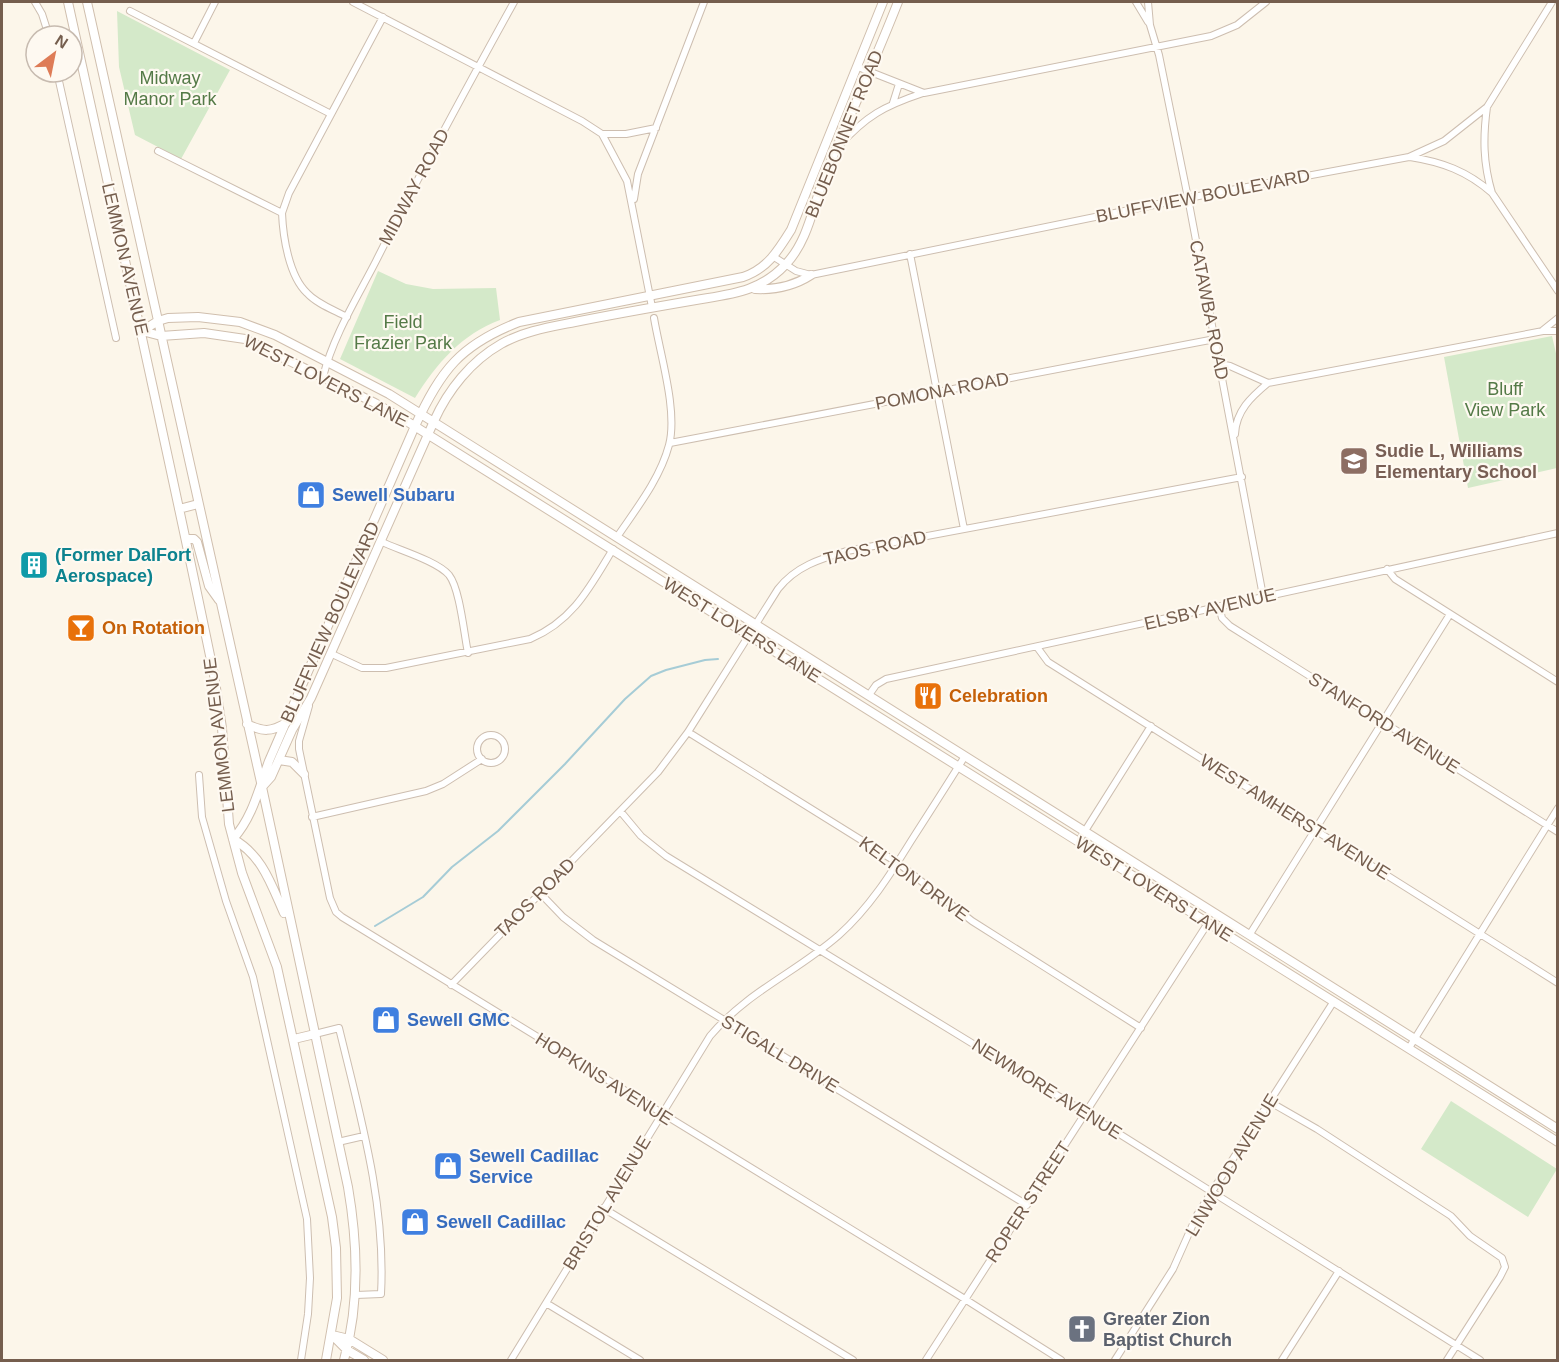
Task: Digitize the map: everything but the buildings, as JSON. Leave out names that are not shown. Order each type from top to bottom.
[{"type":"main road","name":"LEMMON AVENUE","points":[[68,2],[142,331],[219,702],[226,801],[233,839],[242,873],[274,957],[328,1189],[334,1227],[337,1298],[326,1360]]},
{"type":"main road","name":"LEMMON AVENUE","points":[[87,2],[262,787],[352,1213],[356,1295],[344,1360]]},
{"type":"main road","name":"BLUEBONNET ROAD","points":[[774,257],[791,230],[883,2]]},
{"type":"main road","name":"BLUEBONNET ROAD","points":[[786,265],[803,238],[898,2]]},
{"type":"main road","name":"BLUFFVIEW BOULEVARD","points":[[233,839],[244,826],[262,787],[267,766],[415,426],[434,388],[446,371],[473,344],[488,335],[533,318],[743,277],[754,273],[774,257]]},
{"type":"main road","name":"BLUFFVIEW BOULEVARD","points":[[262,787],[271,777],[292,730],[311,698],[332,654],[434,421],[449,392],[464,375],[500,345],[526,333],[751,289],[772,278],[786,265]]},
{"type":"main road","points":[[751,289],[786,286],[811,275]]},
{"type":"main road","name":"WEST LOVERS LANE","points":[[142,331],[158,321],[198,317],[222,318],[240,322],[275,335],[421,413],[1557,1129]]},
{"type":"main road","name":"WEST LOVERS LANE","points":[[142,331],[161,336],[218,333],[245,339],[375,403],[749,634],[1557,1142]]},
{"type":"main road","points":[[179,509],[198,504]]},
{"type":"main road","points":[[368,536],[382,542]]},
{"type":"main road","points":[[613,549],[617,537]]},
{"type":"main road","points":[[186,539],[194,538],[197,542],[208,586],[220,600]]},
{"type":"main road","points":[[319,649],[332,654]]},
{"type":"main road","points":[[862,706],[869,695]]},
{"type":"main road","points":[[247,724],[266,731],[286,723]]},
{"type":"main road","points":[[279,760],[292,762],[304,774]]},
{"type":"main road","points":[[233,839],[243,844],[266,870],[291,932]]},
{"type":"main road","points":[[1208,923],[1215,912]]},
{"type":"main road","points":[[1244,945],[1250,934]]},
{"type":"main road","points":[[1334,1002],[1340,992]]},
{"type":"main road","points":[[294,1039],[315,1034]]},
{"type":"main road","points":[[1463,1082],[1469,1073]]},
{"type":"main road","points":[[332,1335],[349,1340],[383,1360]]},
{"type":"main road","points":[[332,1335],[346,1350],[364,1360]]},
{"type":"street","points":[[35,2],[45,24]]},
{"type":"street","points":[[194,43],[216,2]]},
{"type":"street","points":[[353,2],[364,4],[383,17],[602,134],[624,173],[633,206],[652,307]]},
{"type":"street","name":"MIDWAY ROAD","points":[[323,377],[327,362],[347,317],[395,222],[514,2]]},
{"type":"street","points":[[633,206],[638,174],[704,2]]},
{"type":"street","name":"CATAWBA ROAD","points":[[1136,2],[1150,26]]},
{"type":"street","name":"CATAWBA ROAD","points":[[1148,2],[1150,26],[1188,198],[1263,596]]},
{"type":"street","points":[[837,149],[862,122],[893,103],[924,93],[1211,36],[1225,31],[1253,14],[1266,2]]},
{"type":"street","name":"BLUFFVIEW BOULEVARD","points":[[811,275],[1188,198],[1409,157],[1444,141],[1487,107],[1552,2]]},
{"type":"street","points":[[130,11],[331,114]]},
{"type":"street","points":[[347,317],[316,301],[300,285],[285,242],[282,213],[289,193],[383,17]]},
{"type":"street","points":[[858,67],[924,93]]},
{"type":"street","points":[[60,84],[116,338]]},
{"type":"street","points":[[893,103],[899,84]]},
{"type":"street","points":[[1487,107],[1483,148],[1492,193]]},
{"type":"street","points":[[602,134],[626,134],[656,128]]},
{"type":"street","points":[[158,151],[282,213]]},
{"type":"street","points":[[1409,157],[1449,165],[1477,181],[1492,193],[1557,291]]},
{"type":"street","points":[[910,254],[964,529]]},
{"type":"street","points":[[774,257],[803,274],[811,275]]},
{"type":"street","points":[[617,537],[657,473],[670,443],[671,411],[654,318]]},
{"type":"street","points":[[1543,331],[1557,318]]},
{"type":"street","points":[[1234,443],[1236,423],[1244,406],[1268,383],[1543,331],[1557,331]]},
{"type":"street","name":"POMONA ROAD","points":[[670,443],[1215,339]]},
{"type":"street","points":[[1220,364],[1230,366],[1268,383]]},
{"type":"street","name":"TAOS ROAD","points":[[450,985],[658,772],[688,732],[755,624],[786,579],[807,564],[847,551],[1242,477]]},
{"type":"street","name":"ELSBY AVENUE","points":[[869,695],[876,685],[886,679],[1557,533]]},
{"type":"street","points":[[382,542],[434,565],[449,576],[455,587],[468,652]]},
{"type":"street","points":[[332,654],[362,668],[374,669],[530,639],[560,622],[581,599],[613,549]]},
{"type":"street","points":[[1387,569],[1395,579],[1557,682]]},
{"type":"street","name":"STANFORD AVENUE","points":[[1219,606],[1221,618],[1230,626],[1557,832]]},
{"type":"street","points":[[1250,934],[1450,614]]},
{"type":"street","name":"WEST AMHERST AVENUE","points":[[1037,647],[1048,662],[1557,983]]},
{"type":"street","name":"HOPKINS AVENUE","points":[[311,698],[298,741],[312,817],[330,898],[336,912],[450,985],[1061,1360]]},
{"type":"street","points":[[1078,842],[1151,726]]},
{"type":"street","name":"KELTON DRIVE","points":[[688,732],[898,863],[979,926],[1141,1028]]},
{"type":"street","points":[[487,735],[500,737],[505,748],[501,759],[492,763],[482,759],[477,747],[480,740],[487,735]]},
{"type":"street","name":"BRISTOL AVENUE","points":[[511,1360],[697,1054],[724,1020],[747,999],[821,949],[864,910],[898,863],[965,756]]},
{"type":"street","points":[[312,817],[426,791],[443,784],[482,759]]},
{"type":"street","name":"LEMMON AVENUE","points":[[199,775],[202,817],[226,902],[253,977],[307,1219],[310,1278],[308,1314],[301,1360]]},
{"type":"street","points":[[1409,1048],[1557,808]]},
{"type":"street","name":"NEWMORE AVENUE","points":[[621,812],[641,836],[666,856],[1086,1113],[1480,1360]]},
{"type":"street","name":"STIGALL DRIVE","points":[[540,893],[563,917],[593,940],[1027,1205]]},
{"type":"street","name":"ROPER STREET","points":[[926,1360],[1208,923]]},
{"type":"street","name":"LINWOOD AVENUE","points":[[1115,1360],[1173,1269],[1191,1226],[1211,1191],[1334,1002]]},
{"type":"street","points":[[315,1034],[339,1028],[364,1136],[379,1215],[381,1294],[356,1295]]},
{"type":"street","points":[[1270,1102],[1317,1129],[1451,1216],[1470,1236],[1503,1258],[1504,1270],[1447,1360]]},
{"type":"street","points":[[338,1142],[364,1136]]},
{"type":"street","points":[[603,1208],[853,1360]]},
{"type":"street","points":[[1282,1360],[1339,1271]]},
{"type":"street","points":[[546,1303],[640,1360]]},
{"type":"green space","name":"Midway Manor Park","points":[[117,11],[230,70],[181,159],[135,135],[119,67]]},
{"type":"green space","name":"Field Frazier Park","points":[[378,271],[406,284],[433,289],[496,288],[500,320],[474,333],[451,352],[432,373],[415,398],[340,359]]},
{"type":"green space","name":"Bluff View Park","points":[[1552,336],[1558,362],[1557,468],[1468,488],[1444,357]]},
{"type":"green space","points":[[1451,1101],[1557,1169],[1528,1217],[1421,1149]]},
{"type":"waterway","points":[[375,926],[423,897],[452,867],[498,831],[565,764],[625,699],[651,676],[705,660],[718,659]]},
{"type":"place","name":"Sudie L, Williams Elementary School","points":[[1354,461]]},
{"type":"place","name":"Sewell Subaru","points":[[311,495]]},
{"type":"place","name":"(Former DalFort Aerospace)","points":[[34,565]]},
{"type":"place","name":"On Rotation","points":[[81,628]]},
{"type":"place","name":"Celebration","points":[[928,696]]},
{"type":"place","name":"Sewell GMC","points":[[386,1020]]},
{"type":"place","name":"Sewell Cadillac Service","points":[[448,1166]]},
{"type":"place","name":"Sewell Cadillac","points":[[415,1222]]},
{"type":"place","name":"Greater Zion Baptist Church","points":[[1082,1329]]}]
